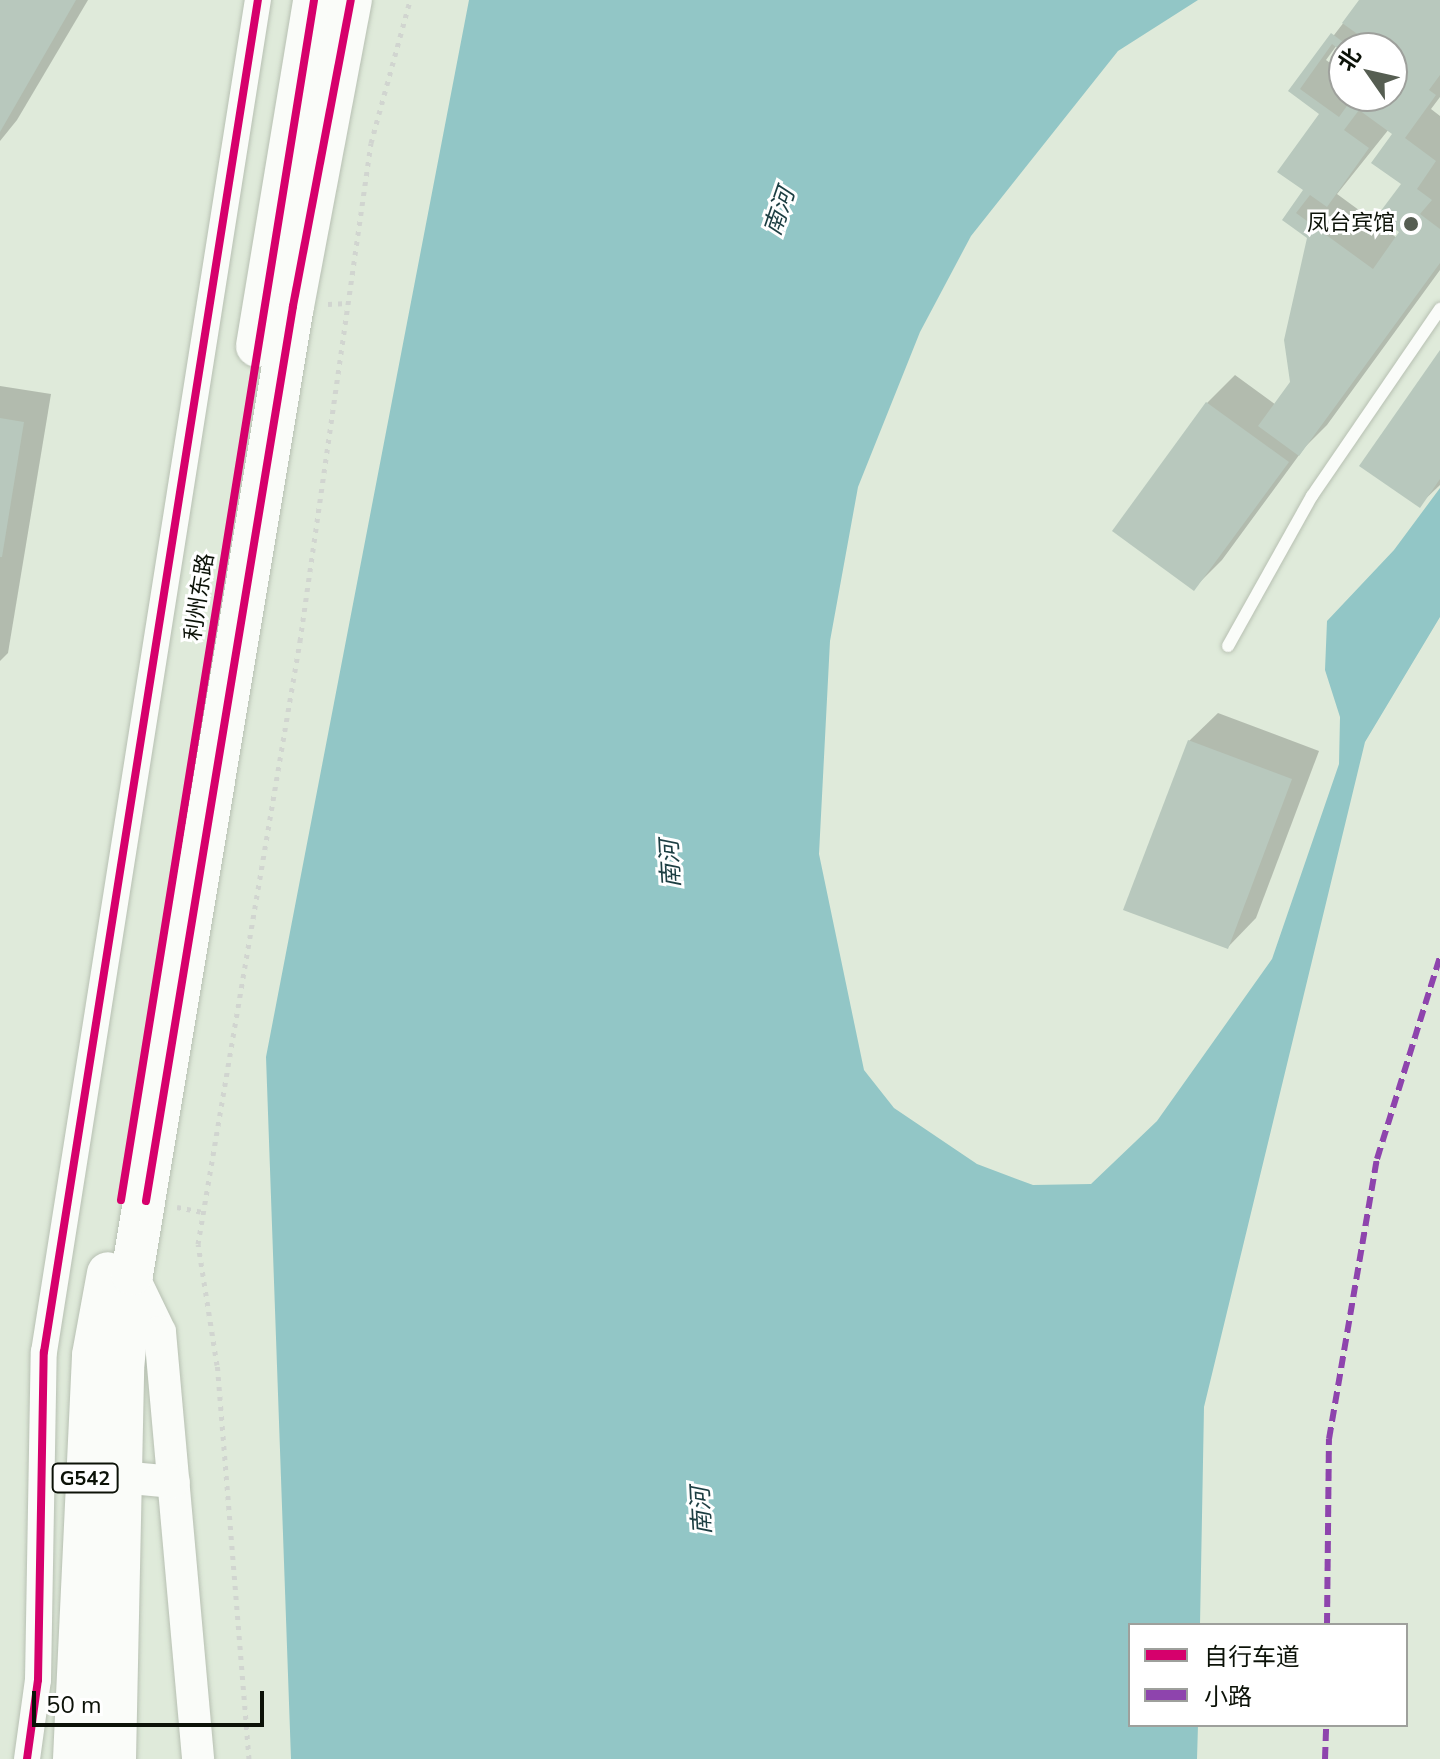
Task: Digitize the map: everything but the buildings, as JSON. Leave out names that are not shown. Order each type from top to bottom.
[{"type":"highway","name":"利州东路","points":[[134,1201],[314,0]]},
{"type":"highway","name":"利州东路","points":[[134,1201],[293,306],[351,0]]},
{"type":"highway","name":"G542","points":[[115,1759],[123,1369],[132,1274],[134,1201]]},
{"type":"highway","name":"G542","points":[[74,1759],[93,1355],[134,1201]]},
{"type":"street","points":[[27,1759],[38,1680],[44,1352],[258,0]]},
{"type":"street","points":[[132,1274],[160,1332],[198,1759]]},
{"type":"street","points":[[120,1477],[174,1482]]},
{"type":"lane","points":[[1228,646],[1312,496],[1440,309]]},
{"type":"path","points":[[249,1759],[217,1365],[198,1244],[300,641],[371,143],[410,0]]},
{"type":"water","name":"南河","points":[[469,0],[1198,0],[1118,51],[971,236],[920,332],[858,487],[830,641],[819,854],[864,1070],[894,1108],[977,1164],[1033,1185],[1091,1184],[1157,1121],[1272,959],[1339,764],[1340,717],[1325,670],[1327,621],[1394,550],[1440,488],[1440,617],[1365,742],[1204,1407],[1200,1623],[1128,1623],[1128,1727],[1198,1727],[1197,1759],[291,1759],[266,1057]]},
{"type":"marked path","points":[[1327,1623],[1329,1439],[1377,1159],[1440,957]]},
{"type":"marked path","points":[[1325,1759],[1326,1727]]},
{"type":"cycle path","points":[[27,1759],[38,1680],[44,1352],[258,0]]},
{"type":"cycle path","points":[[121,1200],[314,0]]},
{"type":"cycle path","points":[[146,1201],[293,306],[351,0]]},
{"type":"place","name":"凤台宾馆","points":[[1411,224]]}]
